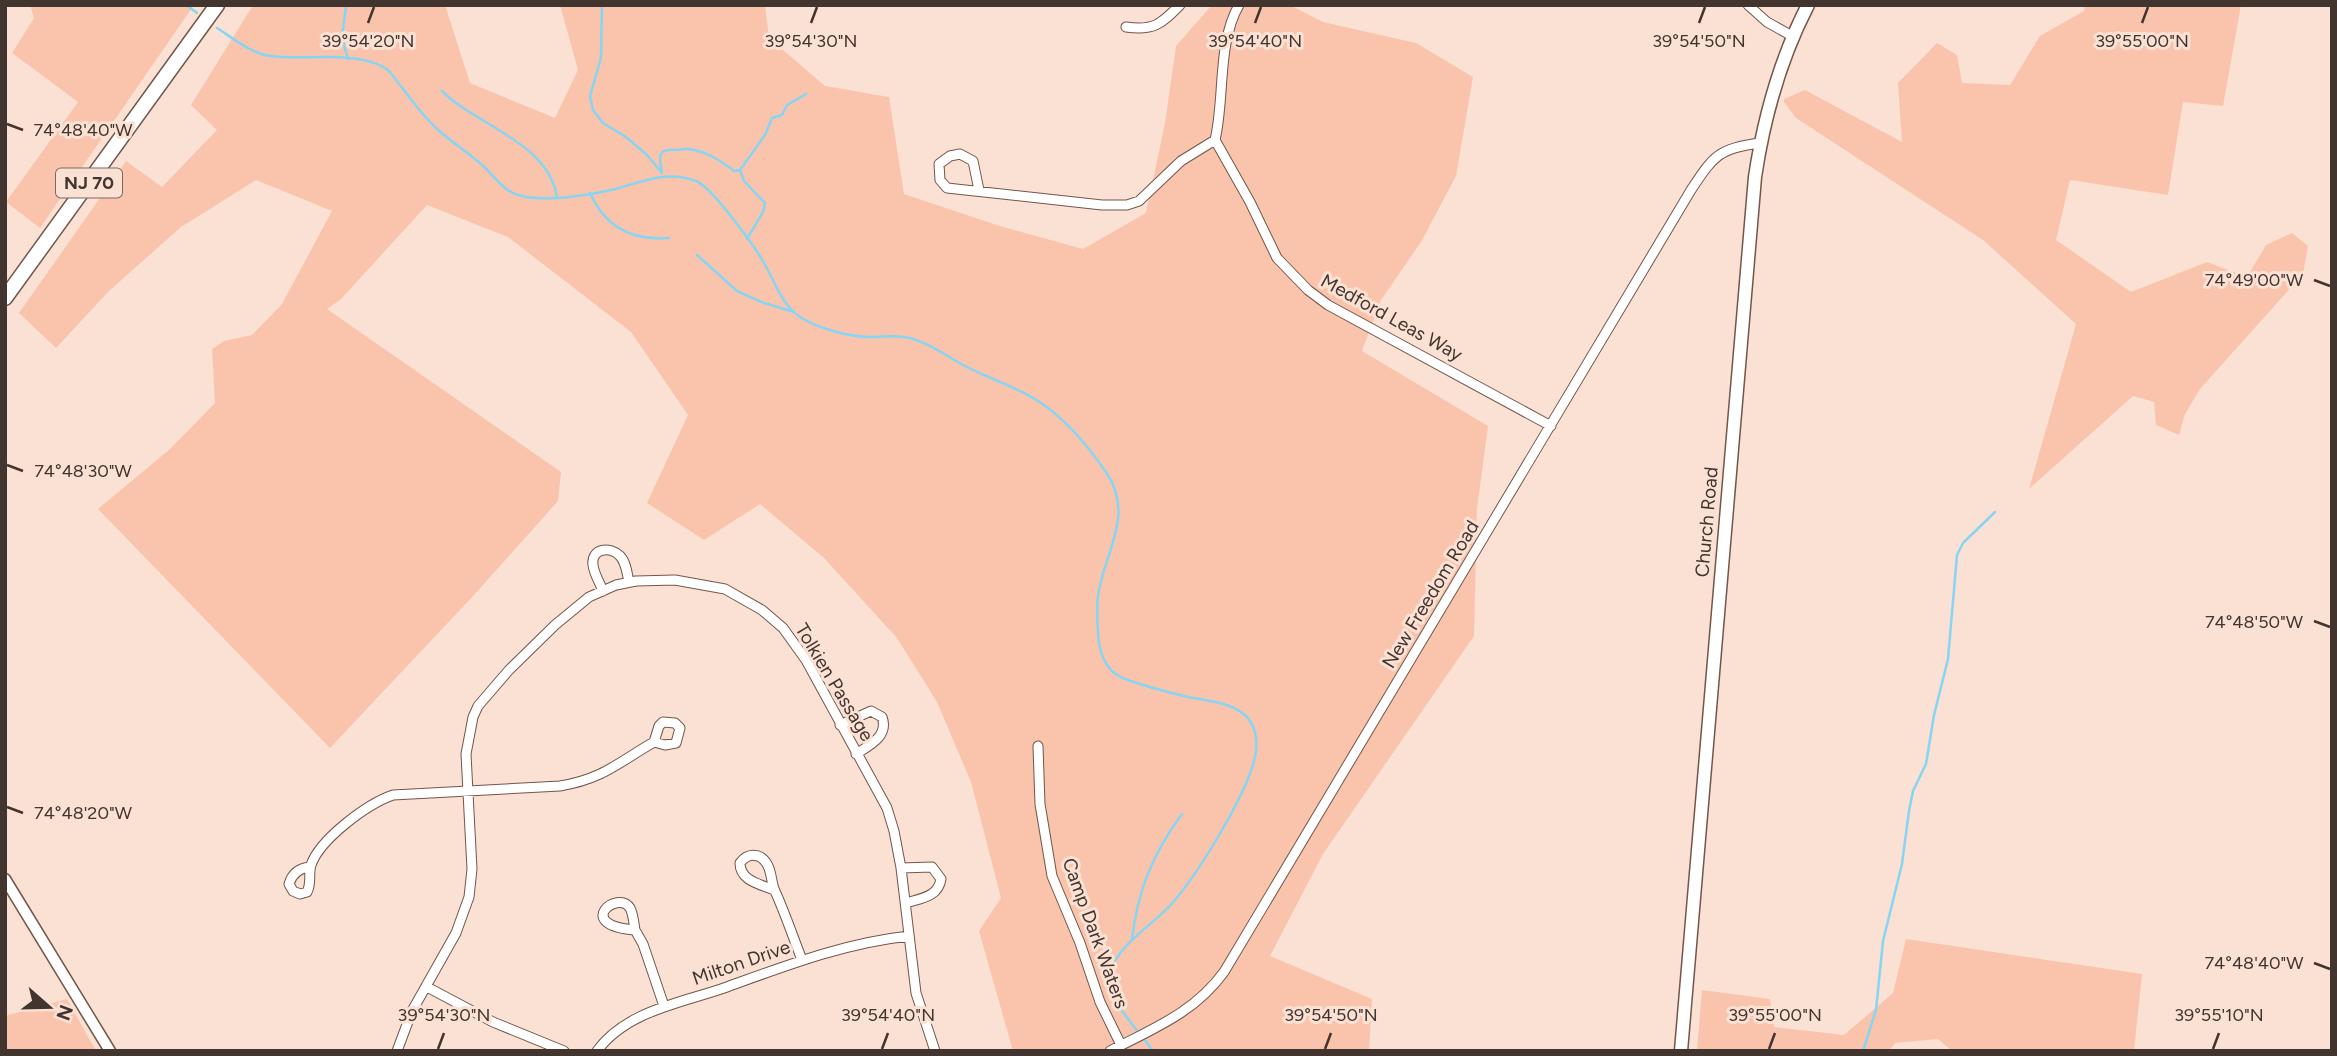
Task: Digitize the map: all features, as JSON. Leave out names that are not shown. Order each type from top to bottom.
[{"type":"highway","name":"NJ 70","points":[[5,298],[217,5]]},
{"type":"main road","name":"Church Road","points":[[1681,1051],[1750,219],[1760,143],[1775,85],[1792,36],[1808,5]]},
{"type":"street","points":[[1126,27],[1144,29],[1156,26],[1180,5]]},
{"type":"street","points":[[979,190],[973,161],[960,154],[950,156],[939,164],[940,180],[947,188],[1102,205],[1127,205],[1139,201],[1181,161],[1215,140],[1221,109],[1228,32],[1238,5]]},
{"type":"street","points":[[1748,5],[1768,22],[1792,36]]},
{"type":"street","name":"Medford Leas Way","points":[[1215,140],[1250,202],[1272,250],[1308,290],[1328,305],[1551,426]]},
{"type":"street","name":"New Freedom Road","points":[[1111,1051],[1200,1001],[1235,956],[1707,166],[1722,152],[1760,143]]},
{"type":"street","points":[[603,591],[593,565],[595,555],[599,551],[611,550],[619,555],[624,561],[629,582]]},
{"type":"street","name":"Tolkien Passage","points":[[397,1051],[412,1010],[456,933],[469,897],[472,869],[466,774],[467,741],[478,706],[555,625],[589,597],[629,582],[663,579],[725,589],[751,602],[783,628],[806,660],[887,808],[901,868],[916,993],[935,1051]]},
{"type":"street","points":[[840,725],[871,711],[882,717],[882,734],[856,754]]},
{"type":"street","points":[[310,867],[319,851],[337,832],[365,808],[379,800],[393,795],[560,786],[581,782],[602,775],[654,742]]},
{"type":"street","name":"Camp Dark Waters","points":[[1038,746],[1040,804],[1052,876],[1080,943],[1100,1002],[1125,1043]]},
{"type":"street","points":[[775,890],[747,880],[740,863],[744,858],[753,855],[765,861],[802,960]]},
{"type":"street","points":[[901,868],[932,867],[941,878],[932,895],[906,903]]},
{"type":"street","points":[[5,879],[110,1051]]},
{"type":"street","points":[[635,930],[643,944],[664,1006]]},
{"type":"street","name":"Milton Drive","points":[[597,1051],[621,1027],[664,1006],[802,960],[873,940],[909,936]]},
{"type":"street","points":[[427,987],[493,1022],[564,1051]]},
{"type":"shaded area","points":[[30,5],[194,5],[40,228],[6,202],[78,102],[12,53],[34,18]]},
{"type":"shaded area","points":[[253,5],[445,5],[470,83],[555,118],[578,70],[560,5],[765,5],[769,38],[825,86],[889,97],[904,194],[1000,226],[1083,249],[1146,213],[1165,123],[1176,46],[1212,5],[1290,5],[1323,22],[1416,43],[1473,77],[1456,176],[1421,242],[1381,300],[1362,351],[1488,426],[1477,509],[1474,636],[1323,854],[1270,956],[1372,999],[1369,1051],[1013,1051],[979,931],[1001,898],[971,782],[937,702],[897,638],[824,558],[760,504],[704,540],[647,503],[688,415],[631,332],[508,237],[427,205],[341,299],[327,309],[561,472],[558,501],[330,748],[98,509],[170,449],[215,403],[212,349],[224,341],[252,335],[282,304],[332,211],[256,180],[181,227],[109,291],[56,348],[19,313],[126,161],[162,187],[217,130],[191,105]]},
{"type":"shaded area","points":[[2085,5],[2241,5],[2223,106],[2183,102],[2168,195],[2070,180],[2056,240],[2131,292],[2207,262],[2247,277],[2266,245],[2292,233],[2308,246],[2303,274],[2200,389],[2185,414],[2179,435],[2156,425],[2154,402],[2133,396],[2029,489],[2076,324],[1983,240],[1796,118],[1784,99],[1805,90],[1902,142],[1898,83],[1937,43],[1957,55],[1962,83],[2010,85],[2040,36],[2084,11]]},
{"type":"shaded area","points":[[1906,939],[2142,974],[2134,1051],[1952,1051],[1938,1039],[1895,1043],[1889,1051],[1697,1051],[1702,990],[1770,999],[1774,1027],[1844,1035],[1893,993]]},
{"type":"shaded area","points":[[67,999],[96,1051],[5,1051],[5,1016]]},
{"type":"waterway","points":[[186,5],[197,13]]},
{"type":"waterway","points":[[346,5],[342,38],[348,59]]},
{"type":"waterway","points":[[602,5],[601,58],[590,96],[593,110],[603,123],[626,137],[647,155],[662,173]]},
{"type":"waterway","points":[[217,28],[242,45],[270,56],[347,58],[363,60],[388,70],[436,128],[481,164],[502,186],[518,195],[540,198],[581,196],[646,180],[676,176],[696,181],[712,194],[733,218],[759,255],[784,300],[800,317],[825,329],[844,334],[863,337],[900,336],[920,341],[972,370],[1029,396],[1048,408],[1075,433],[1106,472],[1118,502],[1116,531],[1097,600],[1099,642],[1105,662],[1114,673],[1129,680],[1236,709],[1252,724],[1256,735],[1253,766],[1235,806],[1210,850],[1174,901],[1124,948],[1111,970],[1109,982],[1115,999],[1153,1051]]},
{"type":"waterway","points":[[442,91],[473,115],[526,149],[540,162],[551,178],[557,197]]},
{"type":"waterway","points":[[740,170],[765,135],[772,118],[782,115],[787,105],[806,94]]},
{"type":"waterway","points":[[662,173],[660,157],[663,151],[687,149],[707,154],[734,171],[740,170]]},
{"type":"waterway","points":[[740,170],[744,181],[765,203],[763,212],[747,239]]},
{"type":"waterway","points":[[590,193],[603,215],[621,229],[643,237],[669,238]]},
{"type":"waterway","points":[[697,255],[737,291],[794,312]]},
{"type":"waterway","points":[[1863,1051],[1876,1010],[1883,941],[1902,864],[1913,791],[1926,764],[1934,715],[1948,659],[1957,555],[1963,543],[1995,512]]},
{"type":"waterway","points":[[1132,940],[1142,889],[1155,858],[1182,814]]}]
